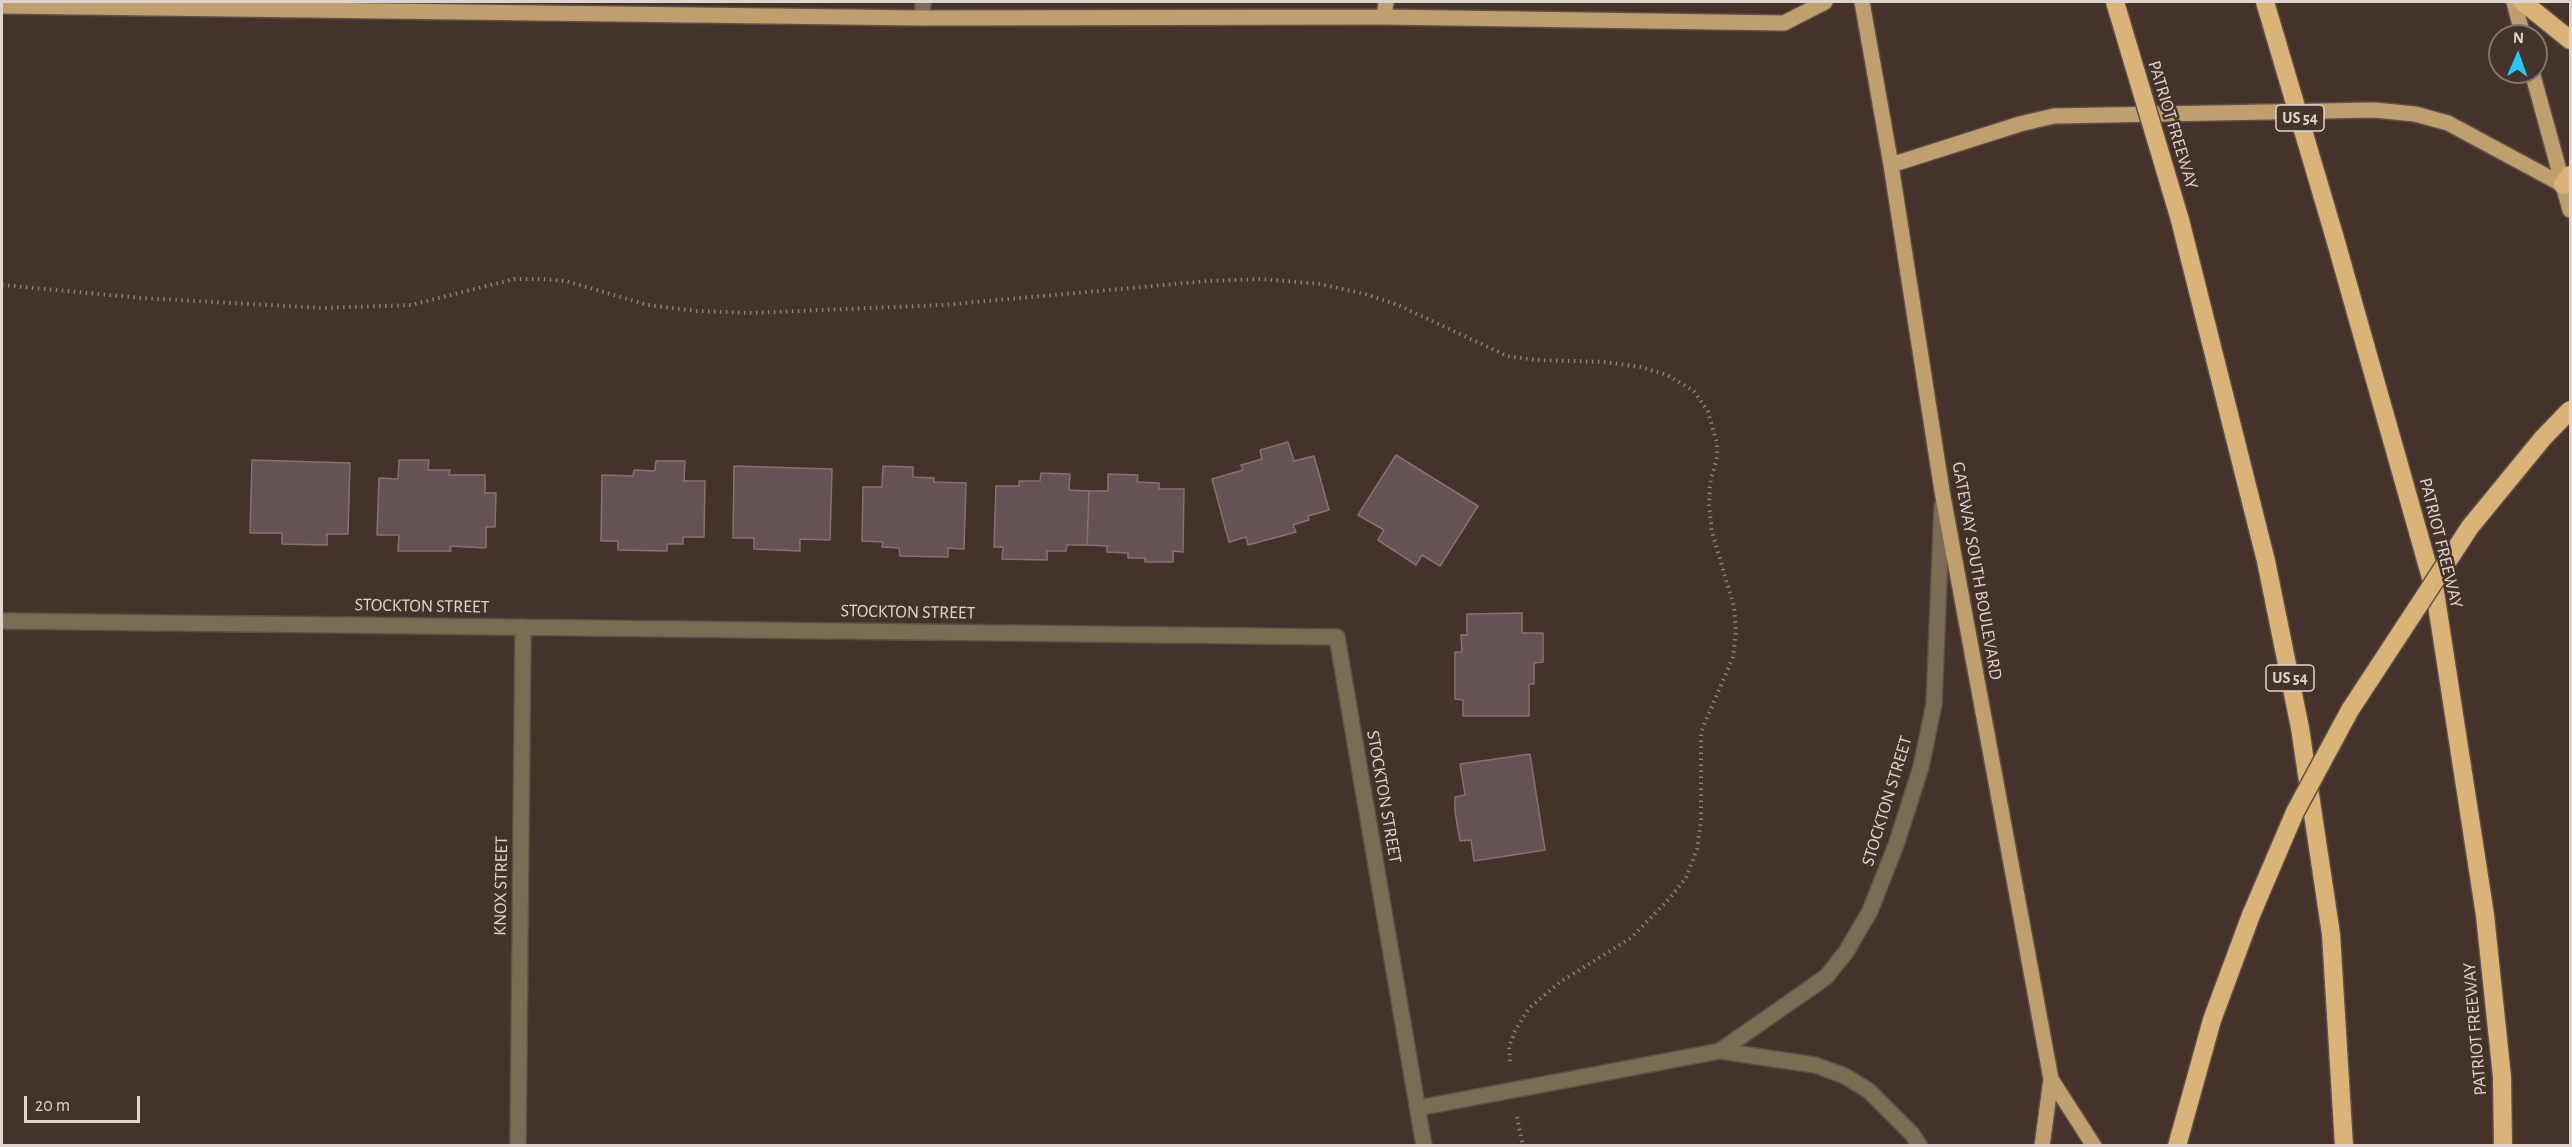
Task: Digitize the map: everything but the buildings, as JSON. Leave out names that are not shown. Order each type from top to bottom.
[{"type":"highway","name":"PATRIOT FREEWAY","points":[[2115,2],[2180,220],[2266,561],[2300,728],[2331,934],[2344,1146]]},
{"type":"highway","name":"PATRIOT FREEWAY","points":[[2265,2],[2435,592],[2485,915],[2502,1077],[2503,1146]]},
{"type":"highway","points":[[2523,2],[2571,40]]},
{"type":"highway","points":[[2177,1146],[2212,1020],[2251,915],[2295,812],[2350,710],[2470,527],[2543,438],[2571,410]]},
{"type":"main road","points":[[2,6],[922,18],[1385,9],[1784,23],[1825,2]]},
{"type":"main road","name":"GATEWAY SOUTH BOULEVARD","points":[[1862,2],[1891,165],[1942,491],[2051,1079],[2042,1146]]},
{"type":"main road","points":[[2514,2],[2520,24]]},
{"type":"main road","points":[[2536,84],[2567,180],[2571,210]]},
{"type":"main road","points":[[1891,165],[2020,124],[2054,116],[2374,110],[2415,114],[2448,123],[2567,180]]},
{"type":"main road","points":[[2051,1079],[2094,1146]]},
{"type":"street","points":[[922,2],[922,18]]},
{"type":"street","name":"STOCKTON STREET","points":[[1720,1051],[1826,977],[1846,952],[1870,911],[1896,846],[1921,767],[1934,704],[1942,491]]},
{"type":"street","name":"STOCKTON STREET","points":[[2,621],[1337,637],[1424,1146]]},
{"type":"street","name":"KNOX STREET","points":[[518,1146],[523,627]]},
{"type":"street","name":"STOCKTON STREET","points":[[1418,1108],[1720,1051],[1815,1065],[1845,1076],[1869,1091],[1912,1134],[1920,1146]]},
{"type":"path","points":[[2,285],[142,298],[323,308],[411,304],[490,284],[535,278],[566,281],[648,304],[697,311],[752,313],[943,305],[1197,282],[1262,279],[1320,284],[1365,294],[1398,305],[1507,356],[1536,360],[1604,362],[1641,367],[1667,375],[1694,391],[1708,412],[1718,443],[1718,457],[1710,484],[1709,506],[1712,532],[1734,607],[1736,631],[1733,657],[1701,732],[1701,822],[1697,849],[1686,878],[1631,938],[1560,982],[1529,1008],[1515,1030],[1509,1047],[1512,1090],[1523,1146]]}]
